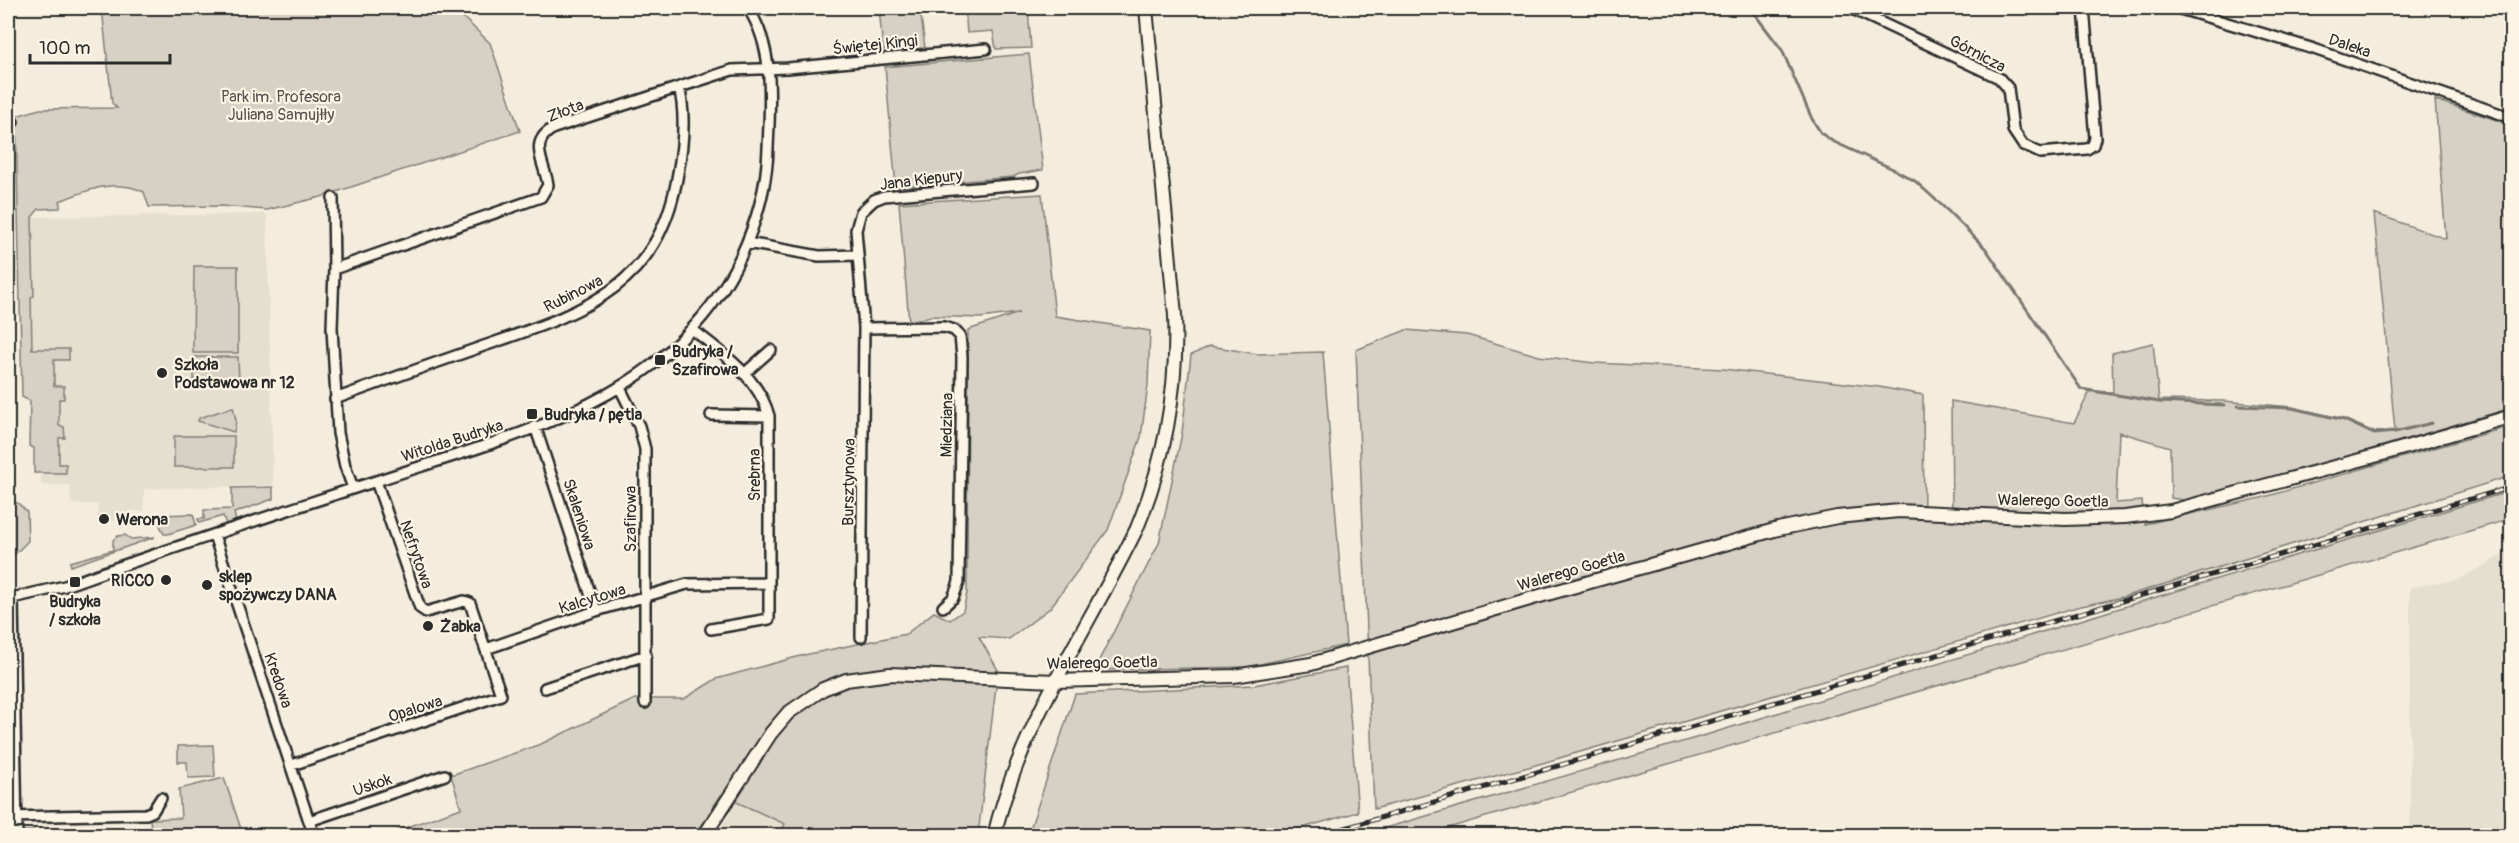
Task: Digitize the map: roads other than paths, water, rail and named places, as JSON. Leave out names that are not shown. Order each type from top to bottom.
[{"type":"street","name":"Witolda Budryka","points":[[10,599],[64,586],[491,444],[620,388],[660,360],[693,330],[720,295],[747,243],[762,193],[768,160],[768,68],[763,36],[748,8]]},
{"type":"street","points":[[994,836],[1011,775],[1026,738],[1137,528],[1148,502],[1165,443],[1172,400],[1176,342],[1175,315],[1146,8]]},
{"type":"street","name":"Górnicza","points":[[1850,8],[1999,78],[2008,88],[2015,135],[2028,149],[2046,153],[2087,149],[2093,145],[2096,138],[2084,8]]},
{"type":"street","name":"Daleka","points":[[2177,8],[2314,49],[2511,118]]},
{"type":"street","name":"Świętej Kingi","points":[[768,68],[986,49]]},
{"type":"street","name":"Złota","points":[[334,269],[541,197],[548,185],[539,151],[541,138],[554,128],[732,70],[768,68]]},
{"type":"street","name":"Rubinowa","points":[[335,399],[563,318],[603,297],[629,277],[653,245],[664,225],[675,192],[681,159],[683,102],[679,87]]},
{"type":"street","name":"Jana Kiepury","points":[[864,328],[857,255],[857,220],[861,212],[874,200],[884,196],[1034,183]]},
{"type":"street","points":[[333,198],[332,328],[335,399],[339,444],[353,488]]},
{"type":"street","points":[[747,243],[819,256],[857,255]]},
{"type":"street","name":"Miedziana","points":[[864,328],[937,327],[954,330],[960,336],[962,368],[959,582],[953,598],[943,607]]},
{"type":"street","name":"Bursztynowa","points":[[861,637],[864,328]]},
{"type":"street","name":"Srebrna","points":[[693,330],[759,390],[765,400],[769,416],[769,619],[711,628]]},
{"type":"street","points":[[744,374],[771,350]]},
{"type":"street","name":"Szafirowa","points":[[620,388],[639,426],[645,449],[645,703]]},
{"type":"street","points":[[711,415],[769,416]]},
{"type":"street","name":"Walerego Goetla","points":[[704,836],[771,734],[788,713],[823,689],[846,680],[890,674],[1055,681],[1234,676],[1311,664],[1744,538],[1837,517],[1899,511],[2065,519],[2125,517],[2171,511],[2386,453],[2511,416]]},
{"type":"street","name":"Skaleniowa","points":[[535,426],[596,611]]},
{"type":"street","name":"Nefrytowa","points":[[376,481],[420,608],[426,612],[468,601],[486,649]]},
{"type":"street","name":"Kredowa","points":[[214,535],[314,836]]},
{"type":"street","name":"Kalcytowa","points":[[486,649],[596,611],[682,585],[769,583]]},
{"type":"street","points":[[10,599],[12,817],[17,836]]},
{"type":"street","name":"Opalowa","points":[[292,765],[501,695],[486,649]]},
{"type":"street","points":[[545,688],[646,655]]},
{"type":"street","name":"Uskok","points":[[309,821],[445,775]]},
{"type":"street","points":[[12,817],[146,814],[153,811],[160,798]]},
{"type":"waterway","points":[[1750,8],[1782,50],[1812,119],[1821,133],[1832,141],[1915,181],[1948,211],[1986,249],[2081,389],[2159,402],[2224,405]]},
{"type":"waterway","points":[[2238,406],[2292,408],[2344,420],[2374,434],[2395,432],[2432,423]]},
{"type":"railway","points":[[1318,836],[2512,487]]},
{"type":"place","name":"Budryka / Szafirowa","points":[[660,360]]},
{"type":"place","name":"Szkoła Podstawowa nr 12","points":[[162,373]]},
{"type":"place","name":"Budryka / pętla","points":[[532,414]]},
{"type":"place","name":"Werona","points":[[104,519]]},
{"type":"place","name":"RICCO","points":[[166,580]]},
{"type":"place","name":"Budryka / szkoła","points":[[75,582]]},
{"type":"place","name":"sklep spożywczy DANA","points":[[207,585]]},
{"type":"place","name":"Żabka","points":[[428,626]]},
{"type":"park label","name":"Park im. Profesora Juliana Samujłły","points":[[281,105]]}]
